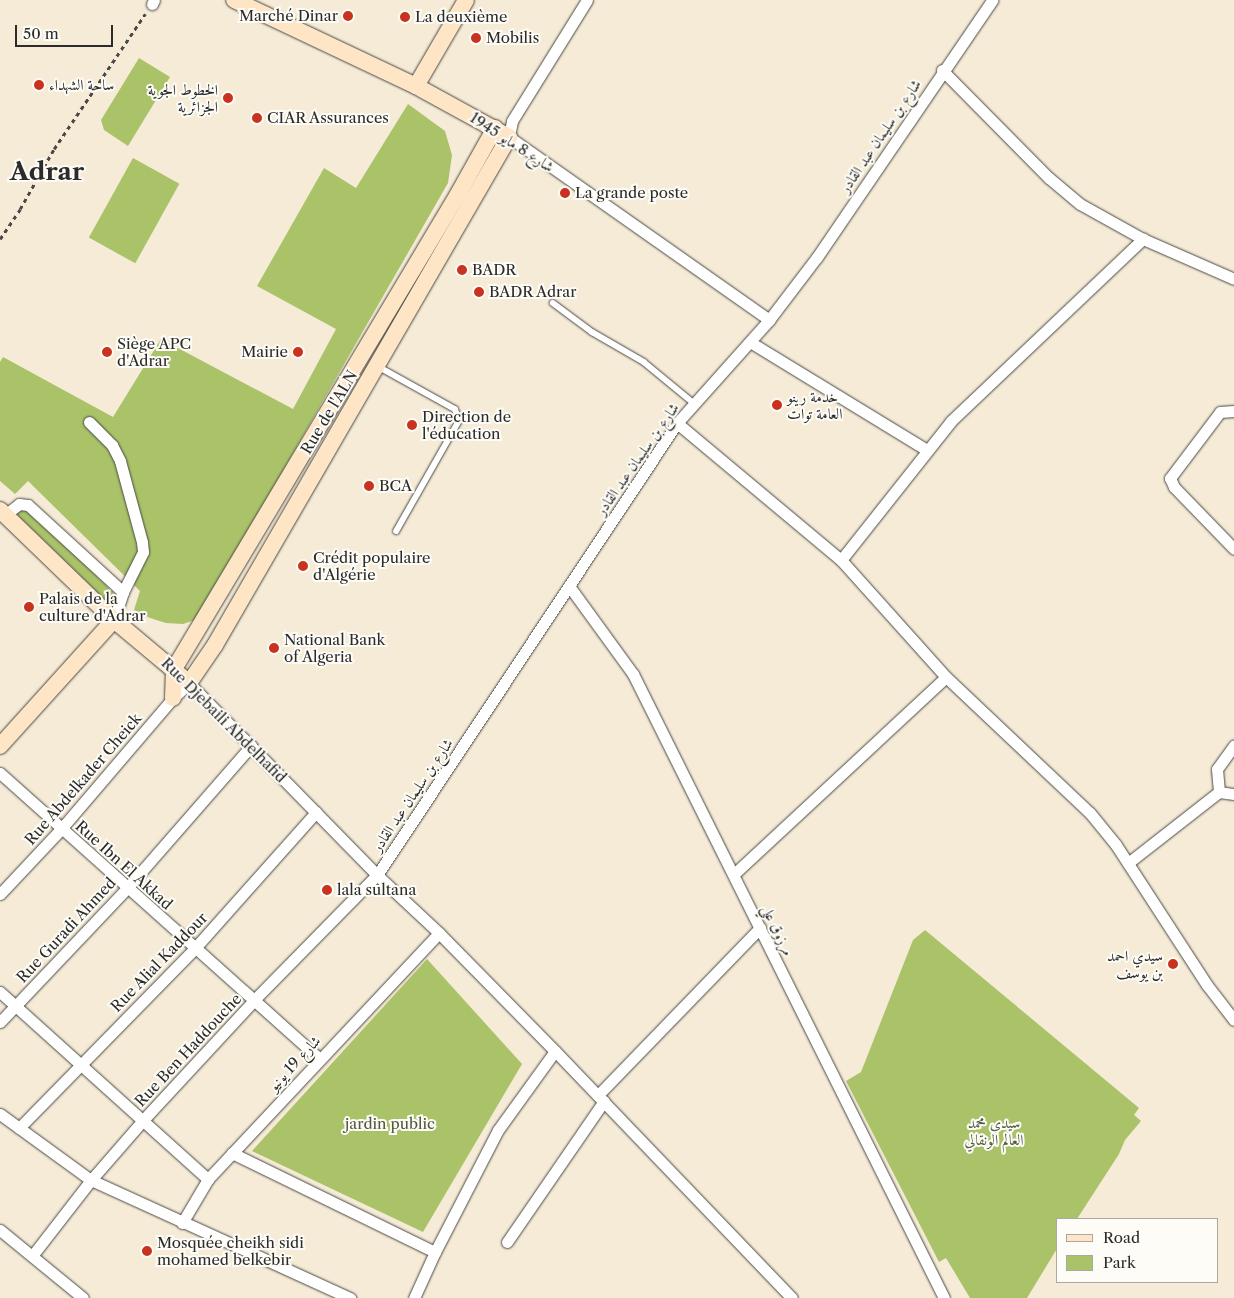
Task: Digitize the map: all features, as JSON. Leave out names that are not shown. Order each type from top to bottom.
[{"type":"street","name":"شارع 8 مايو 1945","points":[[234,0],[416,86],[495,128],[510,129],[769,320]]},
{"type":"street","points":[[416,86],[466,0]]},
{"type":"street","points":[[510,129],[587,0]]},
{"type":"street","name":"شارع بن سليمان عبد القادر","points":[[377,874],[677,423],[769,320],[871,179],[942,70],[992,0]]},
{"type":"street","points":[[942,70],[1065,193],[1080,204],[1143,239],[1234,279]]},
{"type":"street","name":"Rue de l'ALN","points":[[173,698],[174,669],[324,420],[495,128]]},
{"type":"street","name":"Rue de l'ALN","points":[[189,683],[215,645],[341,429],[510,129]]},
{"type":"street","points":[[841,560],[951,421],[975,396],[1143,239]]},
{"type":"street","points":[[750,342],[927,450]]},
{"type":"street","points":[[1234,411],[1220,412],[1170,478],[1174,486],[1234,549]]},
{"type":"street","points":[[324,420],[341,429]]},
{"type":"street","points":[[0,746],[114,620],[123,592],[143,552],[120,461],[112,445],[89,422]]},
{"type":"street","points":[[677,423],[841,560],[946,677],[1090,813],[1128,863],[1207,985],[1234,1020]]},
{"type":"street","points":[[2,512],[19,504],[28,505],[123,592]]},
{"type":"street","name":"Rue Djebaili Abdelhafid","points":[[2,512],[114,620],[189,683],[601,1098],[788,1296]]},
{"type":"street","name":"مرزوق علي","points":[[569,586],[633,674],[944,1298]]},
{"type":"street","points":[[734,874],[946,677]]},
{"type":"street","name":"Rue Abdelkader Cheick","points":[[0,894],[61,829],[173,698],[189,683]]},
{"type":"street","name":"Rue Guradi Ahmed","points":[[0,1022],[127,888],[251,746]]},
{"type":"street","points":[[1219,792],[1216,775],[1218,766],[1234,746]]},
{"type":"street","name":"Rue Ibn El Akkad","points":[[0,773],[319,1058]]},
{"type":"street","points":[[1128,863],[1219,792],[1234,794]]},
{"type":"street","name":"Rue Alial Kaddour","points":[[19,1128],[194,948],[316,812]]},
{"type":"street","name":"Rue Ben Haddouche","points":[[32,1256],[91,1180],[144,1119],[255,999],[377,874]]},
{"type":"street","points":[[507,1242],[601,1098],[760,928]]},
{"type":"street","name":"شارع 19 يونيو","points":[[182,1222],[208,1179],[319,1058],[439,933]]},
{"type":"street","points":[[0,992],[80,1066],[144,1119],[208,1179]]},
{"type":"street","points":[[414,1298],[435,1252],[498,1130],[555,1052]]},
{"type":"street","points":[[0,1114],[91,1180],[348,1297]]},
{"type":"street","points":[[232,1153],[435,1252]]},
{"type":"street","points":[[0,1230],[83,1298]]},
{"type":"lane","points":[[552,303],[592,332],[644,362],[695,404]]},
{"type":"lane","points":[[377,366],[455,410],[460,420],[397,530]]},
{"type":"path","points":[[0,240],[54,149],[153,2]]},
{"type":"green space","points":[[139,58],[170,77],[128,146],[104,130],[101,120]]},
{"type":"green space","points":[[408,104],[445,131],[452,155],[448,183],[198,619],[183,624],[166,623],[134,610],[140,591],[28,481],[15,494],[0,481],[0,362],[3,357],[113,417],[161,339],[293,409],[336,329],[257,286],[324,168],[356,188]]},
{"type":"green space","points":[[133,158],[179,184],[135,263],[89,238]]},
{"type":"green space","points":[[24,506],[114,593],[106,601],[16,514]]},
{"type":"green space","name":"سيدي محمد العالم الونقالي","points":[[925,930],[1139,1108],[1134,1115],[1141,1121],[1125,1140],[1119,1154],[1078,1218],[1056,1218],[1056,1250],[1027,1298],[970,1298],[946,1258],[939,1262],[846,1081],[861,1072],[913,940]]},
{"type":"green space","name":"jardin public","points":[[427,959],[522,1064],[423,1232],[252,1151]]},
{"type":"place","name":"Marché Dinar","points":[[348,16]]},
{"type":"place","name":"La deuxième","points":[[405,17]]},
{"type":"place","name":"Mobilis","points":[[476,38]]},
{"type":"place","name":"ساحة الشهداء","points":[[39,85]]},
{"type":"place","name":"الخطوط الجوية الجزائرية","points":[[228,98]]},
{"type":"place","name":"CIAR Assurances","points":[[257,118]]},
{"type":"place","name":"La grande poste","points":[[565,193]]},
{"type":"place","name":"BADR","points":[[462,270]]},
{"type":"place","name":"BADR Adrar","points":[[479,292]]},
{"type":"place","name":"Siège APC d'Adrar","points":[[107,352]]},
{"type":"place","name":"Mairie","points":[[298,352]]},
{"type":"place","name":"خدمة رينو العامة توات","points":[[777,405]]},
{"type":"place","name":"Direction de l'éducation","points":[[412,425]]},
{"type":"place","name":"BCA","points":[[369,486]]},
{"type":"place","name":"Crédit populaire d'Algérie","points":[[303,566]]},
{"type":"place","name":"Palais de la culture d'Adrar","points":[[29,607]]},
{"type":"place","name":"National Bank of Algeria","points":[[274,648]]},
{"type":"place","name":"lala sultana","points":[[327,890]]},
{"type":"place","name":"سيدي احمد بن يوسف","points":[[1173,964]]},
{"type":"place","name":"Mosquée cheikh sidi mohamed belkebir","points":[[147,1251]]},
{"type":"district","name":"Adrar","points":[[47,172]]}]
